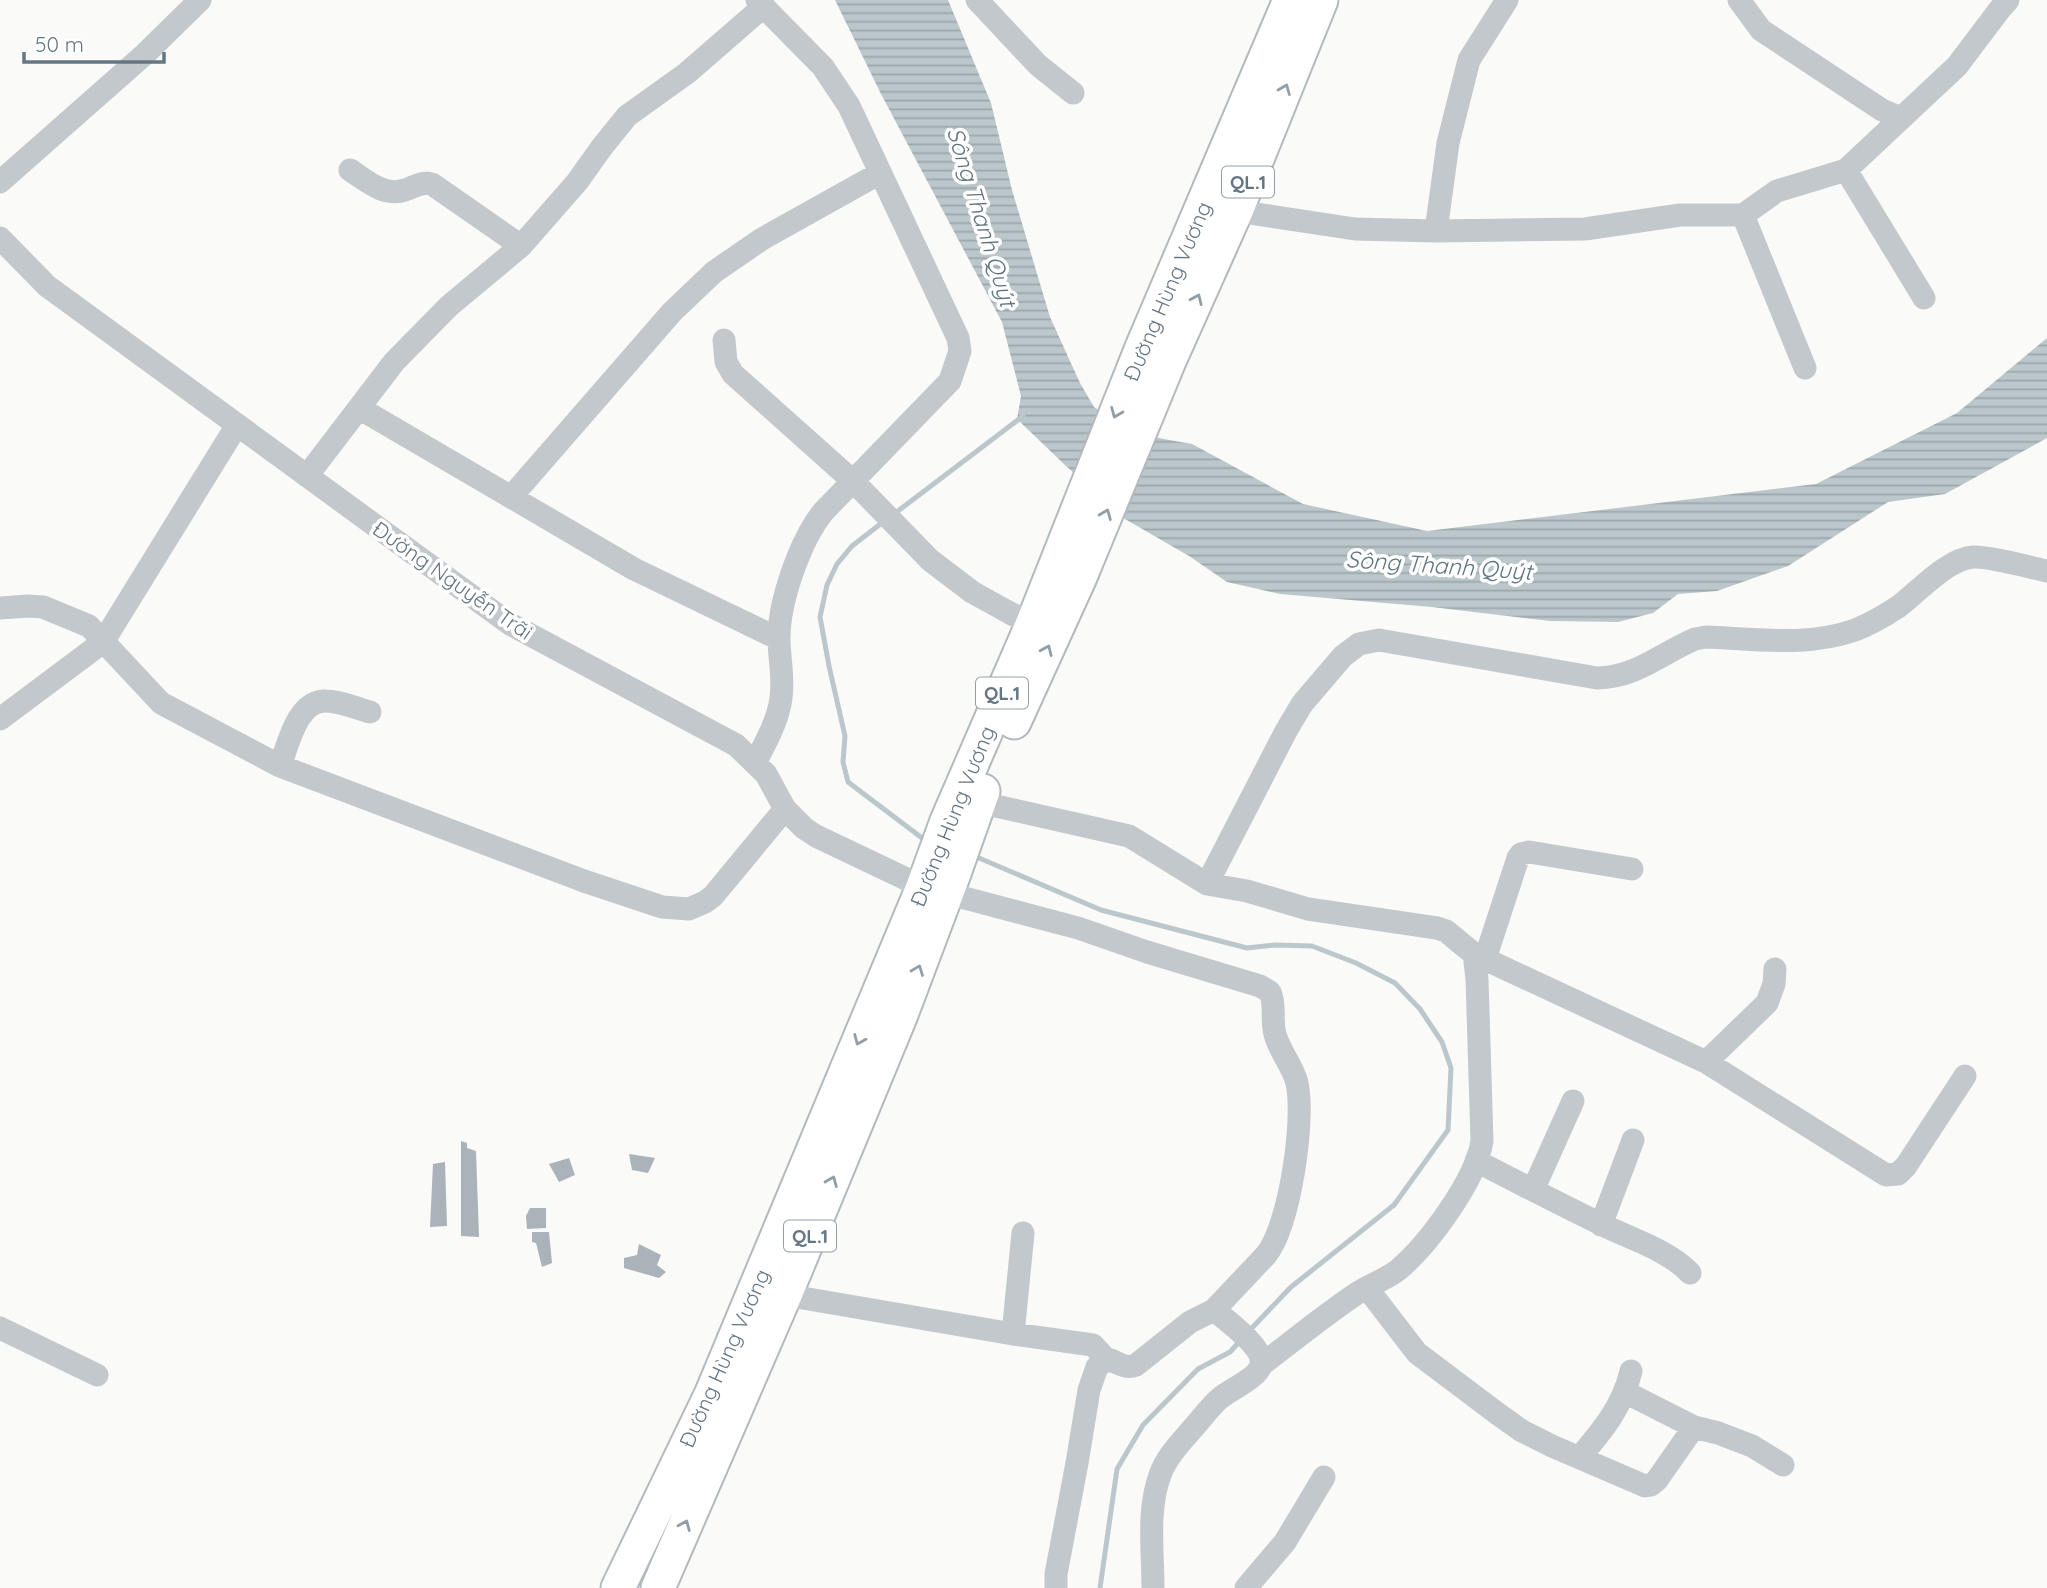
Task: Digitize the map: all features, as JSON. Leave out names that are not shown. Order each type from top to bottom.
[{"type":"highway","name":"Đường Hùng Vương","points":[[965,816],[1155,356],[1290,0]]},
{"type":"highway","name":"Đường Hùng Vương","points":[[1155,356],[1237,211],[1321,0]]},
{"type":"highway","name":"Đường Hùng Vương","points":[[658,1588],[785,1295],[900,1017],[941,887],[1032,625],[1068,571]]},
{"type":"highway","name":"Đường Hùng Vương","points":[[618,1588],[711,1395],[941,887]]},
{"type":"street","points":[[0,182],[145,54],[200,0]]},
{"type":"street","points":[[977,0],[1038,65],[1073,93]]},
{"type":"street","points":[[1436,231],[1448,143],[1469,61],[1507,0]]},
{"type":"street","points":[[1739,0],[1761,30],[1882,110],[1901,118]]},
{"type":"street","points":[[1237,211],[1355,229],[1436,231],[1585,229],[1680,215],[1743,215],[1777,191],[1846,170],[1957,66],[2008,0]]},
{"type":"street","points":[[307,476],[394,362],[449,306],[521,246],[577,182],[627,116],[687,74],[760,3],[823,67],[849,106],[958,338],[960,351],[950,382],[811,528],[786,590],[780,618],[781,695],[777,714],[755,763]]},
{"type":"street","points":[[350,170],[389,192],[404,191],[422,183],[432,184],[521,246]]},
{"type":"street","points":[[1846,170],[1924,298]]},
{"type":"street","points":[[511,497],[671,312],[714,272],[762,239],[880,173]]},
{"type":"street","points":[[1743,215],[1805,368]]},
{"type":"street","name":"Đường Nguyễn Trãi","points":[[0,238],[47,286],[510,624],[736,745],[766,774],[785,808],[804,828],[816,836],[941,887],[1260,986],[1270,992],[1274,1006],[1274,1033],[1297,1080],[1299,1139],[1289,1192],[1274,1245],[1214,1310]]},
{"type":"street","points":[[724,340],[726,362],[733,374],[854,482],[930,561],[972,592],[1032,625]]},
{"type":"street","points":[[359,408],[634,569],[779,639]]},
{"type":"street","points":[[0,719],[103,642],[237,425]]},
{"type":"street","points":[[1207,884],[1302,704],[1343,656],[1359,644],[1379,640],[1597,678],[1614,677],[1634,671],[1695,639],[1706,636],[1809,640],[1853,631],[1874,622],[1897,607],[1951,564],[1962,559],[1976,557],[2047,570]]},
{"type":"street","points":[[0,608],[43,607],[89,626],[160,703],[280,766],[584,881],[662,907],[689,909],[705,902],[785,808]]},
{"type":"street","points":[[280,766],[298,721],[308,707],[316,702],[327,701],[370,712]]},
{"type":"street","points":[[965,816],[1129,836],[1207,884],[1247,891],[1308,908],[1446,931],[1480,957],[1706,1062],[1886,1175],[1898,1174],[1906,1166],[1965,1076]]},
{"type":"street","points":[[1153,1588],[1153,1508],[1160,1474],[1176,1448],[1218,1399],[1252,1376],[1261,1366],[1357,1293],[1397,1271],[1432,1234],[1457,1201],[1476,1161],[1482,1141],[1477,979],[1480,957],[1518,858],[1529,852],[1632,869]]},
{"type":"street","points":[[1706,1062],[1767,1003],[1774,984],[1775,970]]},
{"type":"street","points":[[1533,1190],[1573,1101]]},
{"type":"street","points":[[1601,1225],[1633,1140]]},
{"type":"street","points":[[1476,1161],[1671,1258],[1690,1273]]},
{"type":"street","points":[[1013,1334],[1023,1233]]},
{"type":"street","points":[[1367,1287],[1416,1353],[1522,1431],[1580,1457],[1648,1486],[1657,1480],[1695,1427]]},
{"type":"street","points":[[785,1295],[1093,1345],[1107,1360],[1124,1367],[1136,1365],[1190,1322],[1214,1310],[1259,1352],[1261,1366]]},
{"type":"street","points":[[0,1328],[97,1375]]},
{"type":"street","points":[[1056,1588],[1056,1574],[1089,1390],[1097,1367],[1107,1360]]},
{"type":"street","points":[[1580,1457],[1613,1416],[1628,1382],[1695,1427],[1752,1446],[1783,1465]]},
{"type":"street","points":[[1246,1588],[1285,1542],[1324,1477]]},
{"type":"water","name":"Sông Thanh Quýt","points":[[835,0],[948,0],[991,103],[1012,190],[1050,317],[1094,407],[1129,431],[1192,444],[1303,504],[1427,531],[1816,484],[1957,413],[2047,338],[2047,438],[1945,494],[1888,502],[1788,566],[1717,591],[1678,594],[1653,613],[1618,622],[1550,621],[1432,607],[1280,594],[1227,582],[1189,556],[1125,519],[1017,419],[1021,396],[1002,322],[881,94]]},
{"type":"building","points":[[461,1141],[467,1143],[467,1148],[476,1151],[479,1237],[461,1236]]},
{"type":"building","points":[[629,1154],[655,1158],[648,1173],[632,1170]]},
{"type":"building","points":[[569,1158],[575,1175],[559,1182],[549,1164]]},
{"type":"building","points":[[445,1162],[447,1226],[430,1227],[433,1164]]},
{"type":"building","points":[[530,1208],[546,1208],[546,1228],[527,1229],[526,1216]]},
{"type":"building","points":[[532,1232],[549,1232],[552,1263],[542,1267],[536,1243],[532,1242]]},
{"type":"building","points":[[639,1244],[661,1255],[657,1265],[666,1272],[659,1278],[624,1268],[624,1258],[637,1255]]},
{"type":"waterway","points":[[894,514],[1023,416]]},
{"type":"waterway","points":[[883,522],[852,546],[837,564],[827,585],[820,617],[845,736],[843,762],[848,782],[926,841]]},
{"type":"waterway","points":[[972,855],[1101,910],[1247,948],[1275,945],[1312,946],[1356,963],[1395,983],[1420,1009],[1442,1042],[1451,1068],[1448,1130],[1394,1205],[1291,1287],[1249,1331]]},
{"type":"waterway","points":[[1100,1588],[1117,1469],[1143,1425],[1198,1369],[1230,1352],[1240,1341]]}]
